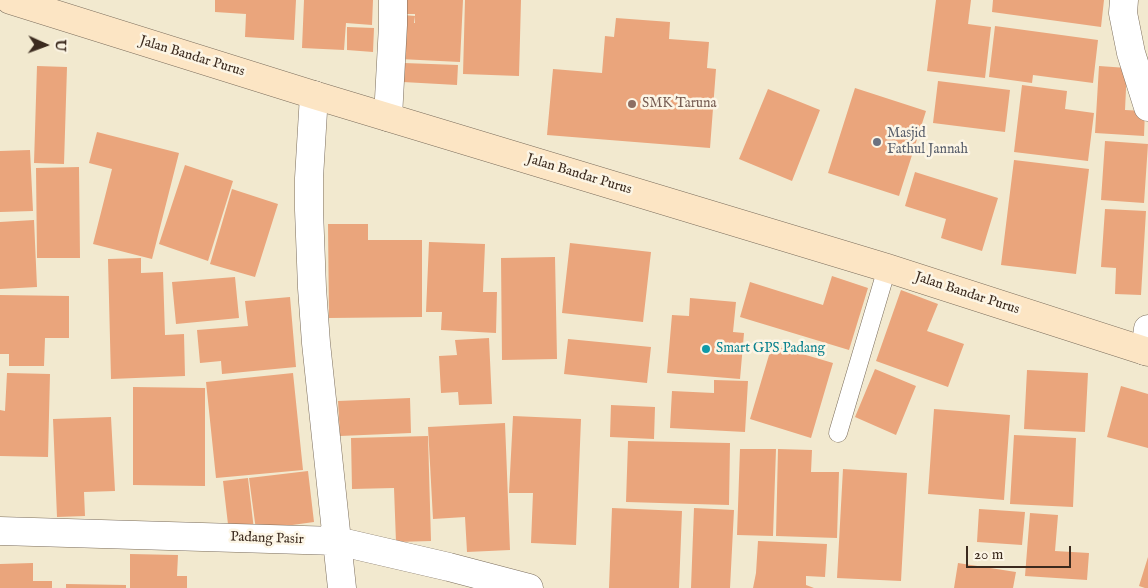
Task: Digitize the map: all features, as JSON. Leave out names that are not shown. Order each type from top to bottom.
[{"type":"street","name":"Jalan Bandar Purus","points":[[10,0],[314,95],[887,268],[1147,344]]},
{"type":"street","points":[[388,117],[394,25],[393,0]]},
{"type":"street","points":[[1124,0],[1123,13],[1130,53],[1148,107]]},
{"type":"street","points":[[314,95],[309,210],[312,288],[342,588]]},
{"type":"street","name":"Padang Pasir","points":[[0,531],[337,541],[529,588]]},
{"type":"lane","points":[[838,433],[887,268]]},
{"type":"building","points":[[215,0],[296,0],[294,40],[245,37],[246,14],[215,12]]},
{"type":"building","points":[[304,0],[373,0],[372,25],[346,23],[344,50],[302,48]]},
{"type":"building","points":[[406,0],[463,0],[460,62],[400,59],[403,15],[415,16],[415,14],[406,14]]},
{"type":"building","points":[[465,0],[521,0],[519,76],[463,74]]},
{"type":"building","points":[[936,0],[971,0],[968,24],[991,27],[985,78],[927,71]]},
{"type":"building","points":[[993,0],[1104,0],[1101,27],[992,12]]},
{"type":"building","name":"SMK Taruna","points":[[616,18],[670,22],[669,39],[709,42],[707,68],[716,69],[710,148],[547,135],[553,69],[602,73],[605,36],[614,37]]},
{"type":"building","points":[[995,26],[1098,40],[1093,83],[1033,75],[1032,83],[989,77]]},
{"type":"building","points":[[347,27],[374,28],[373,52],[347,50]]},
{"type":"building","points":[[404,63],[458,65],[457,85],[403,82]]},
{"type":"building","points":[[37,66],[67,67],[64,164],[34,163]]},
{"type":"building","points":[[1099,66],[1127,68],[1125,110],[1145,111],[1144,136],[1095,133]]},
{"type":"building","points":[[938,81],[1010,90],[1005,132],[933,123]]},
{"type":"building","points":[[1022,85],[1067,91],[1065,109],[1094,113],[1088,161],[1014,152]]},
{"type":"building","name":"Masjid Fathul Jannah","points":[[855,88],[926,111],[899,196],[828,173]]},
{"type":"building","points":[[768,89],[820,110],[792,181],[739,159]]},
{"type":"building","points":[[97,132],[179,153],[152,259],[93,244],[112,169],[89,163]]},
{"type":"building","points":[[1105,141],[1148,144],[1144,203],[1101,200]]},
{"type":"building","points":[[30,150],[33,211],[0,212],[0,151]]},
{"type":"building","points":[[1014,160],[1089,169],[1076,274],[1001,265]]},
{"type":"building","points":[[185,165],[233,181],[208,261],[159,244]]},
{"type":"building","points":[[79,167],[80,258],[37,258],[36,168]]},
{"type":"building","points":[[915,172],[998,198],[982,251],[941,238],[946,219],[905,206]]},
{"type":"building","points":[[232,189],[278,204],[255,277],[210,264]]},
{"type":"building","points":[[1105,209],[1146,211],[1141,295],[1115,294],[1116,268],[1101,267]]},
{"type":"building","points":[[34,220],[37,287],[0,289],[0,222]]},
{"type":"building","points":[[328,224],[368,224],[368,240],[422,240],[422,317],[329,318]]},
{"type":"building","points":[[429,242],[485,244],[483,292],[497,292],[496,333],[441,330],[442,312],[426,312]]},
{"type":"building","points":[[570,243],[651,252],[643,322],[562,313]]},
{"type":"building","points":[[555,257],[557,359],[502,360],[501,258]]},
{"type":"building","points":[[141,258],[141,273],[163,272],[165,335],[184,334],[185,376],[111,379],[108,259]]},
{"type":"building","points":[[832,276],[868,288],[849,350],[740,317],[750,282],[823,305]]},
{"type":"building","points":[[235,277],[239,318],[176,324],[172,282]]},
{"type":"building","points":[[901,290],[938,304],[927,331],[964,344],[948,387],[876,361]]},
{"type":"building","points":[[0,295],[69,296],[69,338],[45,338],[44,366],[9,366],[9,354],[0,354]]},
{"type":"building","points":[[290,297],[296,367],[222,374],[221,361],[200,363],[197,330],[248,326],[245,301]]},
{"type":"building","name":"Smart GPS Padang","points":[[690,298],[736,302],[733,332],[744,333],[740,379],[667,373],[672,315],[689,316]]},
{"type":"building","points":[[489,338],[492,404],[459,405],[458,392],[441,393],[439,356],[457,355],[455,340]]},
{"type":"building","points":[[568,339],[651,347],[647,383],[564,374]]},
{"type":"building","points":[[772,345],[833,363],[811,438],[750,419]]},
{"type":"building","points":[[875,369],[916,386],[896,435],[855,417]]},
{"type":"building","points":[[1027,370],[1088,373],[1085,432],[1024,429]]},
{"type":"building","points":[[7,373],[50,374],[48,457],[0,456],[0,410],[5,411]]},
{"type":"building","points":[[293,373],[303,470],[216,478],[206,382]]},
{"type":"building","points":[[714,380],[748,381],[745,432],[670,428],[672,391],[714,393]]},
{"type":"building","points":[[1121,386],[1148,394],[1148,448],[1107,437]]},
{"type":"building","points":[[133,387],[205,388],[205,486],[133,485]]},
{"type":"building","points":[[410,398],[411,433],[340,436],[338,401]]},
{"type":"building","points":[[611,405],[655,407],[654,439],[610,437]]},
{"type":"building","points":[[934,409],[1010,415],[1004,500],[928,494]]},
{"type":"building","points":[[513,416],[581,419],[576,545],[531,543],[533,493],[509,493]]},
{"type":"building","points":[[111,417],[115,491],[84,492],[85,516],[57,517],[53,419]]},
{"type":"building","points":[[505,423],[510,550],[467,552],[465,517],[433,519],[428,427]]},
{"type":"building","points":[[1014,435],[1076,438],[1073,507],[1010,504]]},
{"type":"building","points":[[428,436],[431,541],[396,542],[394,488],[352,489],[351,438]]},
{"type":"building","points":[[628,441],[730,443],[729,505],[626,502]]},
{"type":"building","points":[[740,449],[776,449],[773,536],[737,535]]},
{"type":"building","points":[[778,449],[812,450],[811,472],[839,472],[837,538],[776,536]]},
{"type":"building","points":[[843,469],[907,473],[901,581],[837,578]]},
{"type":"building","points":[[308,471],[314,522],[256,530],[249,478]]},
{"type":"building","points":[[248,478],[254,530],[229,533],[223,481]]},
{"type":"building","points":[[612,508],[682,511],[679,588],[609,588]]},
{"type":"building","points":[[694,508],[734,510],[730,588],[691,588]]},
{"type":"building","points":[[979,509],[1025,512],[1022,545],[977,542]]},
{"type":"building","points":[[1030,513],[1058,515],[1055,551],[1089,553],[1087,580],[1025,576]]},
{"type":"building","points":[[758,541],[827,544],[825,577],[806,576],[806,585],[814,588],[753,588]]},
{"type":"building","points":[[130,554],[178,555],[177,576],[187,576],[187,588],[130,588]]},
{"type":"building","points":[[1148,557],[1148,588],[1145,588],[1139,586]]},
{"type":"building","points":[[33,563],[33,581],[52,581],[52,588],[0,588],[0,564]]},
{"type":"building","points":[[958,563],[1016,572],[1013,588],[954,588]]},
{"type":"building","points":[[66,584],[126,585],[126,588],[66,588]]},
{"type":"place","name":"SMK Taruna","points":[[632,104]]},
{"type":"place","name":"Masjid Fathul Jannah","points":[[877,142]]},
{"type":"place","name":"Smart GPS Padang","points":[[706,349]]}]
